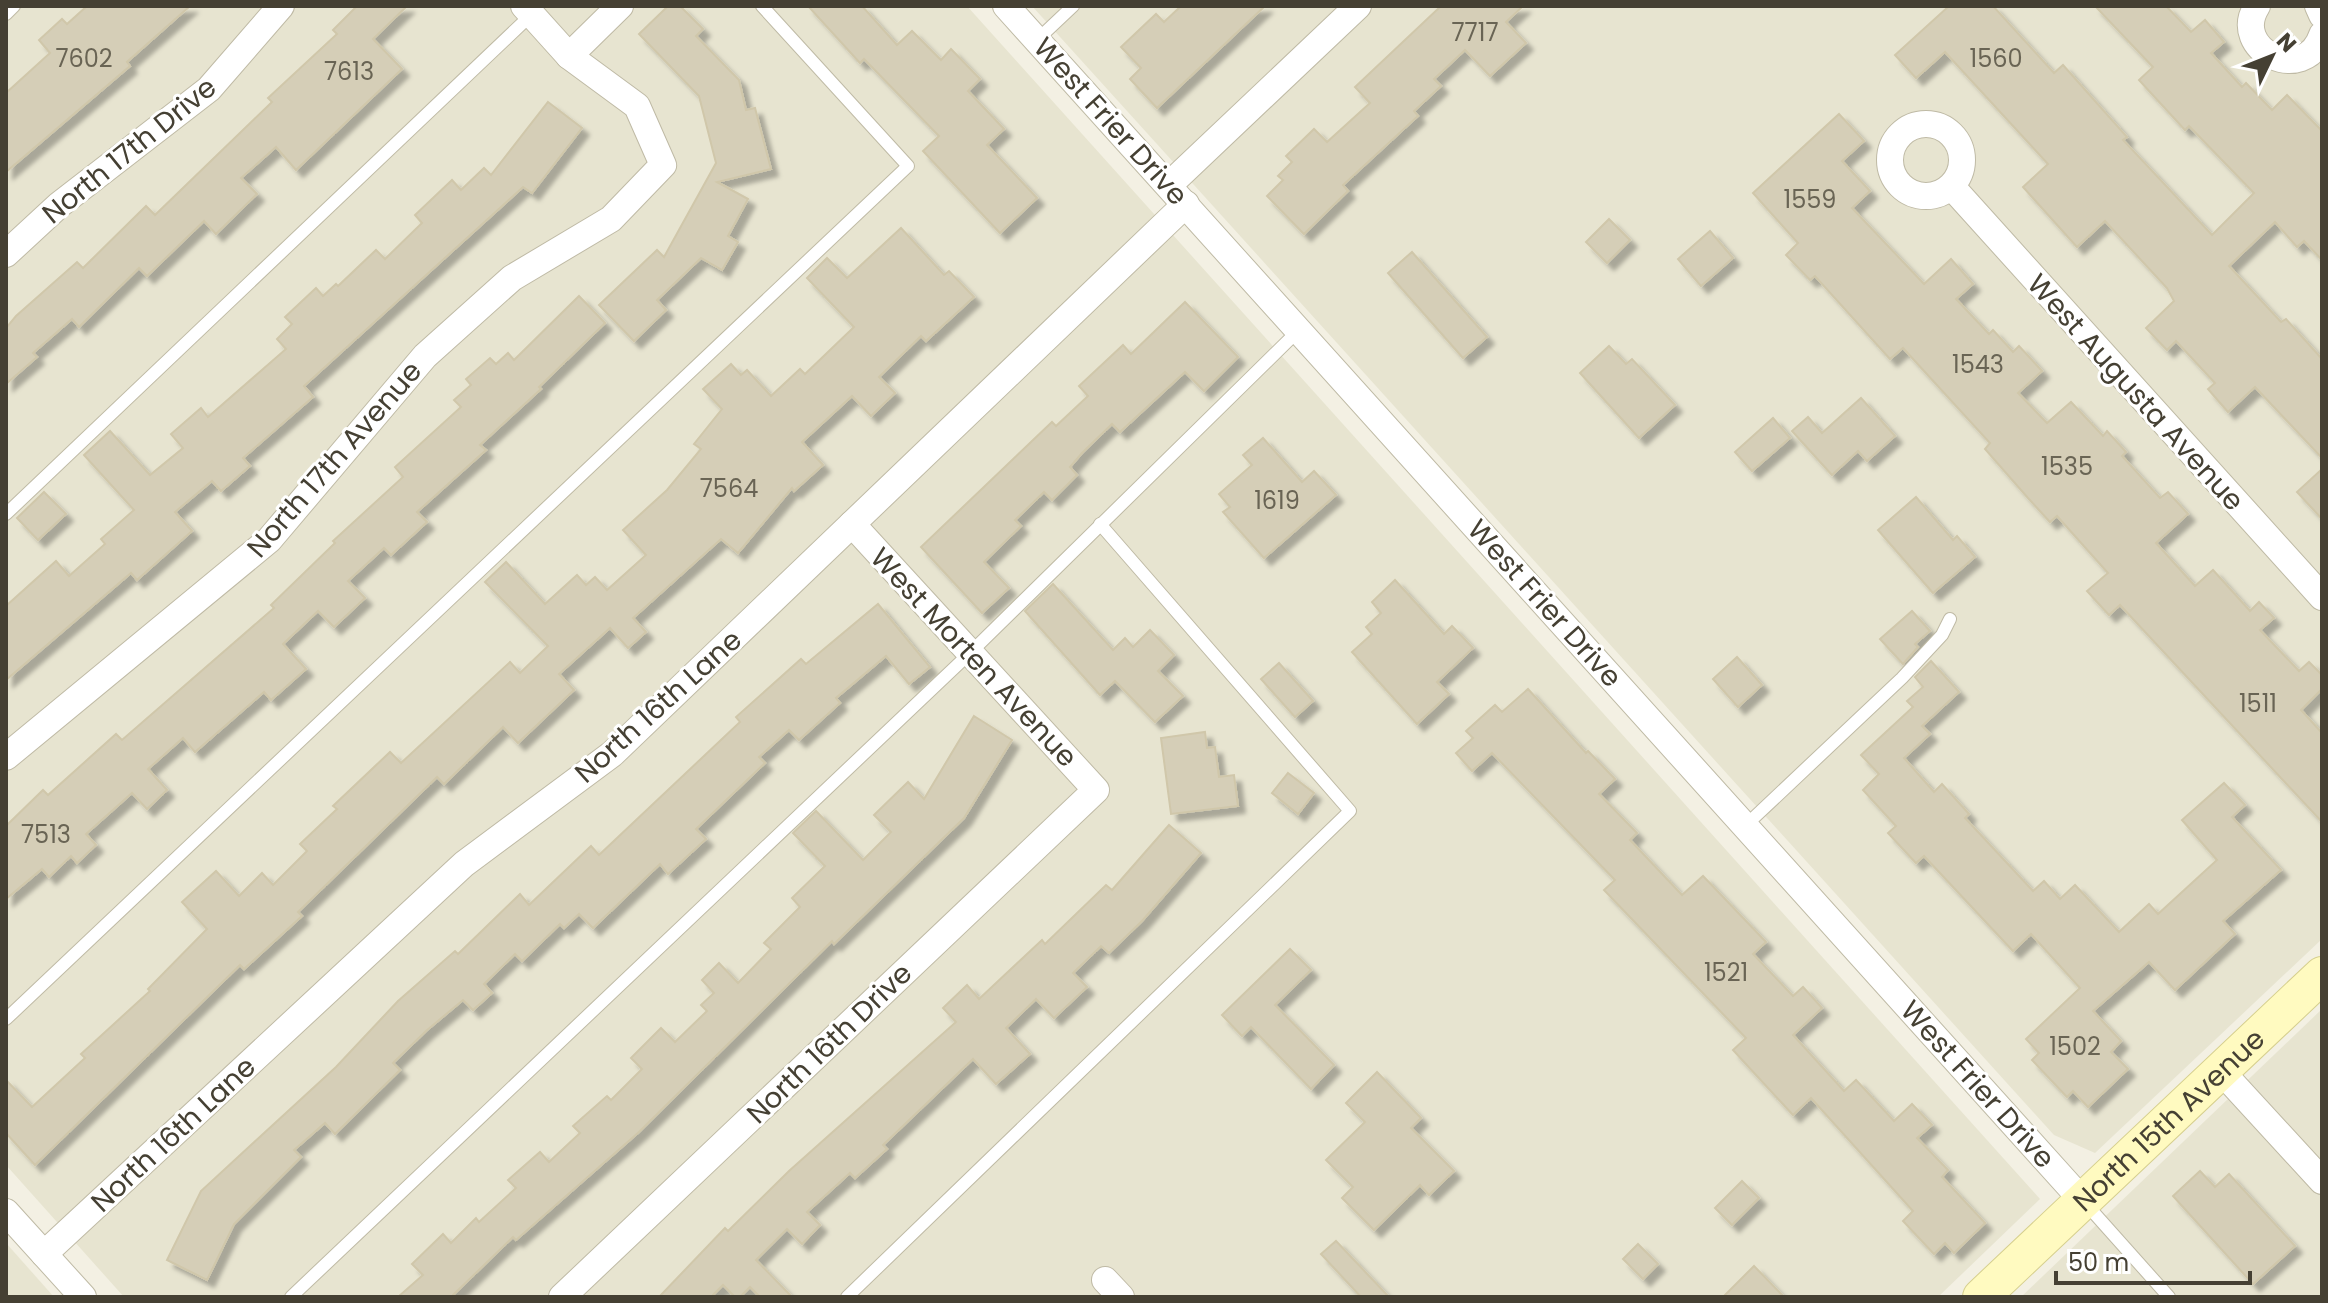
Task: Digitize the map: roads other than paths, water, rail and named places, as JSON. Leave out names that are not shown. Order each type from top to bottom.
[{"type":"street","name":"North 17th Drive","points":[[6,254],[59,205],[209,89],[281,6]]},
{"type":"street","points":[[528,10],[569,56],[620,6]]},
{"type":"street","name":"West Frier Drive","points":[[1006,6],[2082,1200]]},
{"type":"street","name":"North 16th Lane","points":[[44,1254],[464,864],[612,754],[852,524],[1178,195],[1358,6]]},
{"type":"street","points":[[2257,6],[2251,25],[2261,50],[2287,62],[2319,49]]},
{"type":"street","points":[[2318,6],[2322,15]]},
{"type":"street","name":"North 17th Avenue","points":[[6,757],[269,540],[425,356],[457,327],[512,278],[611,219],[663,165],[637,106],[569,56]]},
{"type":"street","name":"West Augusta Avenue","points":[[1952,187],[2322,597]]},
{"type":"street","name":"West Morten Avenue","points":[[852,524],[1096,790]]},
{"type":"street","name":"North 16th Drive","points":[[562,1297],[1096,790]]},
{"type":"street","name":"North 15th Avenue","points":[[1981,1297],[2322,975]]},
{"type":"street","points":[[2221,1071],[2322,1181]]},
{"type":"street","points":[[6,1212],[83,1297]]},
{"type":"lane","points":[[6,14],[14,6]]},
{"type":"lane","points":[[6,1019],[908,166],[762,6]]},
{"type":"lane","points":[[1037,40],[1073,6]]},
{"type":"lane","points":[[6,514],[528,10]]},
{"type":"lane","points":[[291,1297],[970,653],[1299,330]]},
{"type":"lane","points":[[847,1297],[1350,811],[1100,524]]},
{"type":"lane","points":[[1745,826],[1908,673],[1942,635],[1950,619]]},
{"type":"lane","points":[[2082,1200],[2169,1297]]}]
